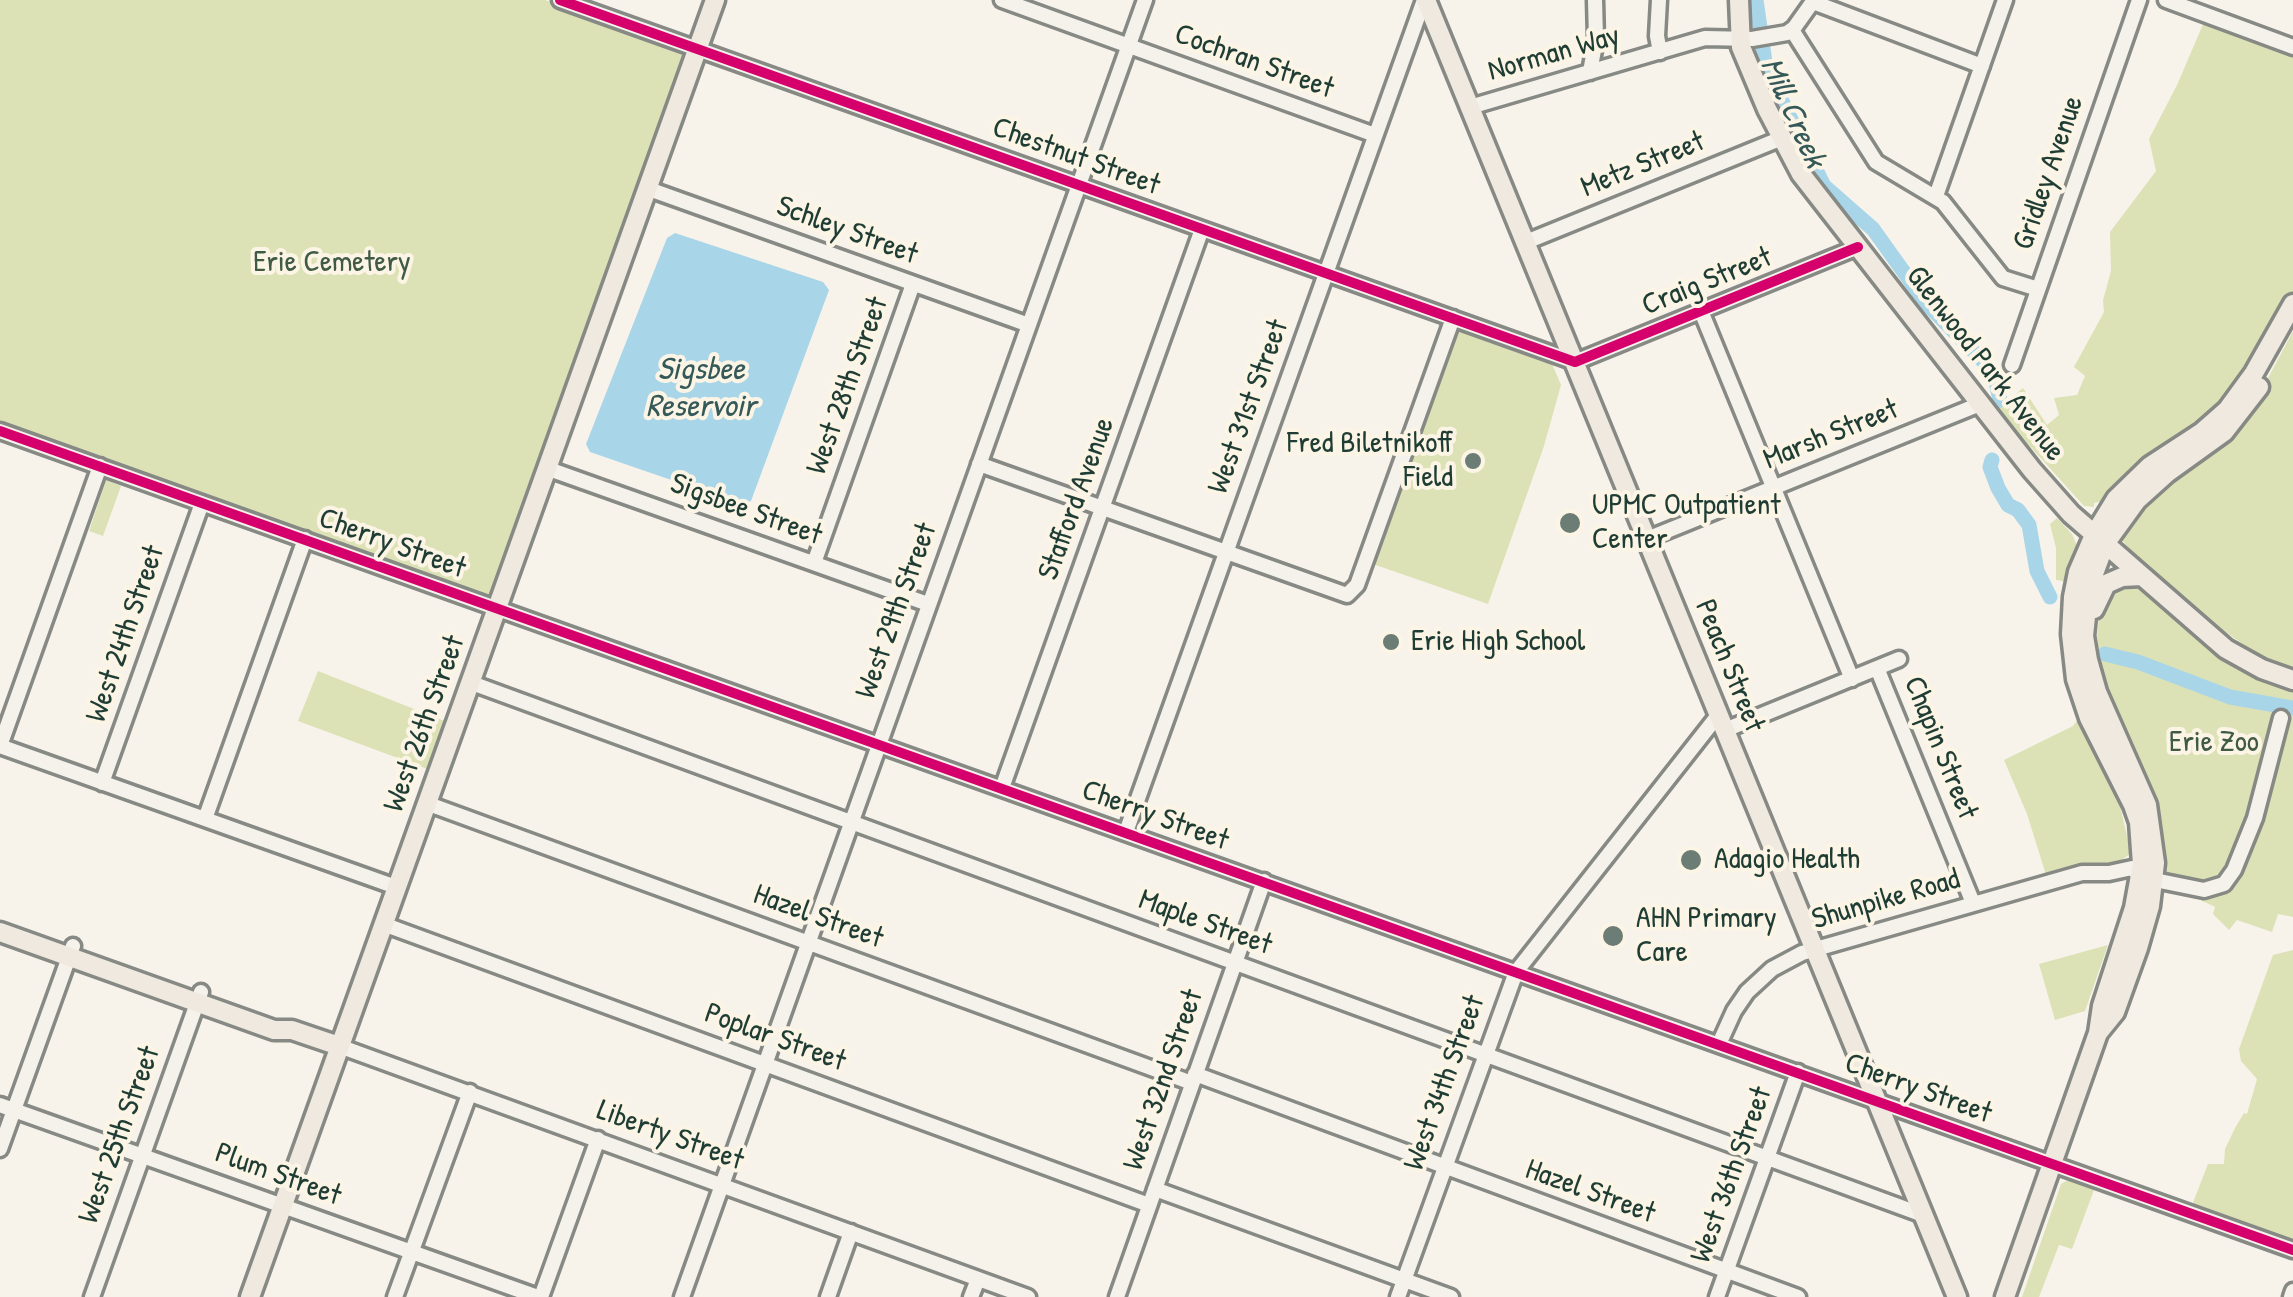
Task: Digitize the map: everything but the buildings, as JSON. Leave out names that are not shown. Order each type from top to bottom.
[{"type":"main road","name":"West 26th Street","points":[[250,1297],[714,0]]},
{"type":"main road","name":"Peach Street","points":[[1425,0],[1957,1297]]},
{"type":"main road","name":"Glenwood Park Avenue","points":[[1739,0],[1752,76],[1801,174],[2056,499],[2226,648],[2262,669],[2293,680]]},
{"type":"main road","points":[[2004,1297],[2098,1033],[2102,1006],[2147,878],[2147,805],[2097,692],[2084,636],[2089,586],[2108,510],[2132,482],[2211,425],[2234,402],[2293,304]]},
{"type":"main road","points":[[2100,540],[2144,492],[2212,442],[2240,414],[2293,325]]},
{"type":"main road","points":[[2089,586],[2142,576]]},
{"type":"main road","points":[[2089,586],[2070,634],[2076,679],[2097,735],[2133,804],[2148,853]]},
{"type":"main road","name":"Liberty Street","points":[[0,920],[274,1030],[292,1030],[339,1046]]},
{"type":"main road","name":"Liberty Street","points":[[0,932],[71,951]]},
{"type":"street","name":"Chestnut Street","points":[[560,0],[1574,362]]},
{"type":"street","name":"Cochran Street","points":[[1002,0],[1375,135]]},
{"type":"street","name":"West 29th Street","points":[[682,1297],[1145,0]]},
{"type":"street","name":"West 31st Street","points":[[1126,832],[1425,0]]},
{"type":"street","points":[[1590,72],[1596,39],[1596,0]]},
{"type":"street","points":[[1659,0],[1660,52]]},
{"type":"street","points":[[1936,196],[2005,0]]},
{"type":"street","name":"Gridley Avenue","points":[[2012,364],[2139,0]]},
{"type":"street","points":[[2166,0],[2293,47]]},
{"type":"street","points":[[2209,16],[2215,0]]},
{"type":"street","points":[[1982,66],[1814,1],[1792,30],[1876,162],[1936,196],[1997,272],[2038,290]]},
{"type":"street","name":"Norman Way","points":[[1470,108],[1713,37],[1746,38],[1792,30]]},
{"type":"street","name":"Metz Street","points":[[1526,242],[1782,138]]},
{"type":"street","name":"Schley Street","points":[[646,188],[1029,325]]},
{"type":"street","name":"Stafford Avenue","points":[[1002,788],[1202,229]]},
{"type":"street","name":"Craig Street","points":[[1574,362],[1858,247]]},
{"type":"street","name":"West 28th Street","points":[[814,564],[913,284]]},
{"type":"street","name":"Chapin Street","points":[[1701,311],[1852,678]]},
{"type":"street","points":[[978,464],[1344,595],[1352,592],[1452,318]]},
{"type":"street","name":"Marsh Street","points":[[1647,540],[1980,404]]},
{"type":"street","name":"Cherry Street","points":[[0,430],[2293,1250]]},
{"type":"street","points":[[100,466],[0,746],[396,887]]},
{"type":"street","name":"Sigsbee Street","points":[[546,468],[928,604]]},
{"type":"street","name":"West 24th Street","points":[[102,783],[202,502]]},
{"type":"street","points":[[205,819],[305,539]]},
{"type":"street","points":[[1722,722],[1899,659]]},
{"type":"street","name":"Chapin Street","points":[[1877,668],[1973,903]]},
{"type":"street","name":"Maple Street","points":[[469,682],[1923,1215]]},
{"type":"street","name":"Shunpike Road","points":[[1719,1044],[1734,1010],[1755,983],[1781,963],[1815,949],[2082,873],[2108,873],[2128,880],[2147,878],[2197,890],[2218,889],[2234,870],[2247,838],[2281,718]]},
{"type":"street","name":"West 34th Street","points":[[1398,1297],[1516,972],[1722,722]]},
{"type":"street","name":"Hazel Street","points":[[426,803],[1798,1297]]},
{"type":"street","name":"West 32nd Street","points":[[1117,1297],[1264,881]]},
{"type":"street","name":"Poplar Street","points":[[383,924],[1149,1205]]},
{"type":"street","points":[[0,1149],[7,1107],[71,951]]},
{"type":"street","name":"West 25th Street","points":[[92,1297],[199,997]]},
{"type":"street","name":"Liberty Street","points":[[339,1046],[1028,1297]]},
{"type":"street","name":"West 36th Street","points":[[1717,1297],[1798,1072]]},
{"type":"street","points":[[395,1297],[470,1092]]},
{"type":"street","name":"Plum Street","points":[[7,1107],[540,1297]]},
{"type":"street","points":[[540,1297],[598,1139]]},
{"type":"street","points":[[1155,1189],[1451,1297]]},
{"type":"street","points":[[828,1297],[851,1232]]},
{"type":"street","points":[[971,1297],[978,1279]]},
{"type":"green space","name":"Erie Cemetery","points":[[0,0],[545,0],[687,51],[492,595],[484,598],[0,425]]},
{"type":"green space","points":[[2204,22],[2293,53],[2293,293],[2223,405],[2199,425],[2152,453],[2125,475],[2103,501],[2094,503],[2094,507],[2084,506],[1989,401],[2007,401],[2023,388],[2047,425],[2059,415],[2054,398],[2077,395],[2085,376],[2074,367],[2104,312],[2103,300],[2111,271],[2110,232],[2156,171],[2149,139]]},
{"type":"green space","name":"Fred Biletnikoff Field","points":[[1458,326],[1550,359],[1561,385],[1544,446],[1488,604],[1370,563]]},
{"type":"green space","points":[[2293,331],[2293,670],[2262,658],[2220,628],[2131,553],[2123,541],[2123,532],[2137,509],[2259,395]]},
{"type":"green space","points":[[106,480],[121,486],[103,536],[89,531]]},
{"type":"green space","points":[[2057,518],[2072,534],[2078,548],[2070,582],[2056,580],[2056,548],[2050,524]]},
{"type":"green space","name":"Erie Zoo","points":[[2137,585],[2229,661],[2275,684],[2293,687],[2293,917],[2278,914],[2272,932],[2237,920],[2229,930],[2213,914],[2215,907],[2188,894],[2167,890],[2158,895],[2124,737],[2103,679],[2097,637],[2101,599],[2110,586]]},
{"type":"green space","points":[[318,671],[447,722],[430,770],[298,721]]},
{"type":"green space","points":[[2079,718],[2116,789],[2131,853],[2115,865],[2087,864],[2046,875],[2027,814],[2004,760],[2073,726]]},
{"type":"green space","points":[[2108,945],[2085,1011],[2055,1020],[2039,964]]},
{"type":"green space","points":[[2293,950],[2293,1241],[2192,1205],[2208,1164],[2224,1164],[2225,1149],[2244,1113],[2247,1114],[2257,1079],[2241,1061],[2239,1049],[2273,955]]},
{"type":"green space","points":[[2068,1180],[2094,1190],[2072,1249],[2059,1245],[2039,1297],[2022,1297],[2061,1184]]},
{"type":"water","name":"Sigsbee Reservoir","points":[[675,233],[823,282],[829,290],[751,501],[741,504],[590,452],[586,444],[667,238]]},
{"type":"waterway","name":"Mill Creek","points":[[1756,0],[1766,69],[1824,186],[1873,229],[1926,303],[1985,363],[1996,382],[2000,400]]},
{"type":"waterway","name":"Mill Creek","points":[[1992,460],[1990,467],[1998,488],[2008,505],[2018,510],[2029,525],[2037,571],[2050,597]]},
{"type":"waterway","name":"Mill Creek","points":[[2105,654],[2138,662],[2230,697],[2293,708]]},
{"type":"cycle path","points":[[560,0],[1575,362],[1858,247]]},
{"type":"cycle path","points":[[0,431],[2293,1250]]},
{"type":"place","name":"Fred Biletnikoff Field","points":[[1473,461]]},
{"type":"place","name":"UPMC Outpatient Center","points":[[1570,523]]},
{"type":"place","name":"Erie High School","points":[[1391,642]]},
{"type":"place","name":"Adagio Health","points":[[1691,860]]},
{"type":"place","name":"AHN Primary Care","points":[[1613,936]]}]
